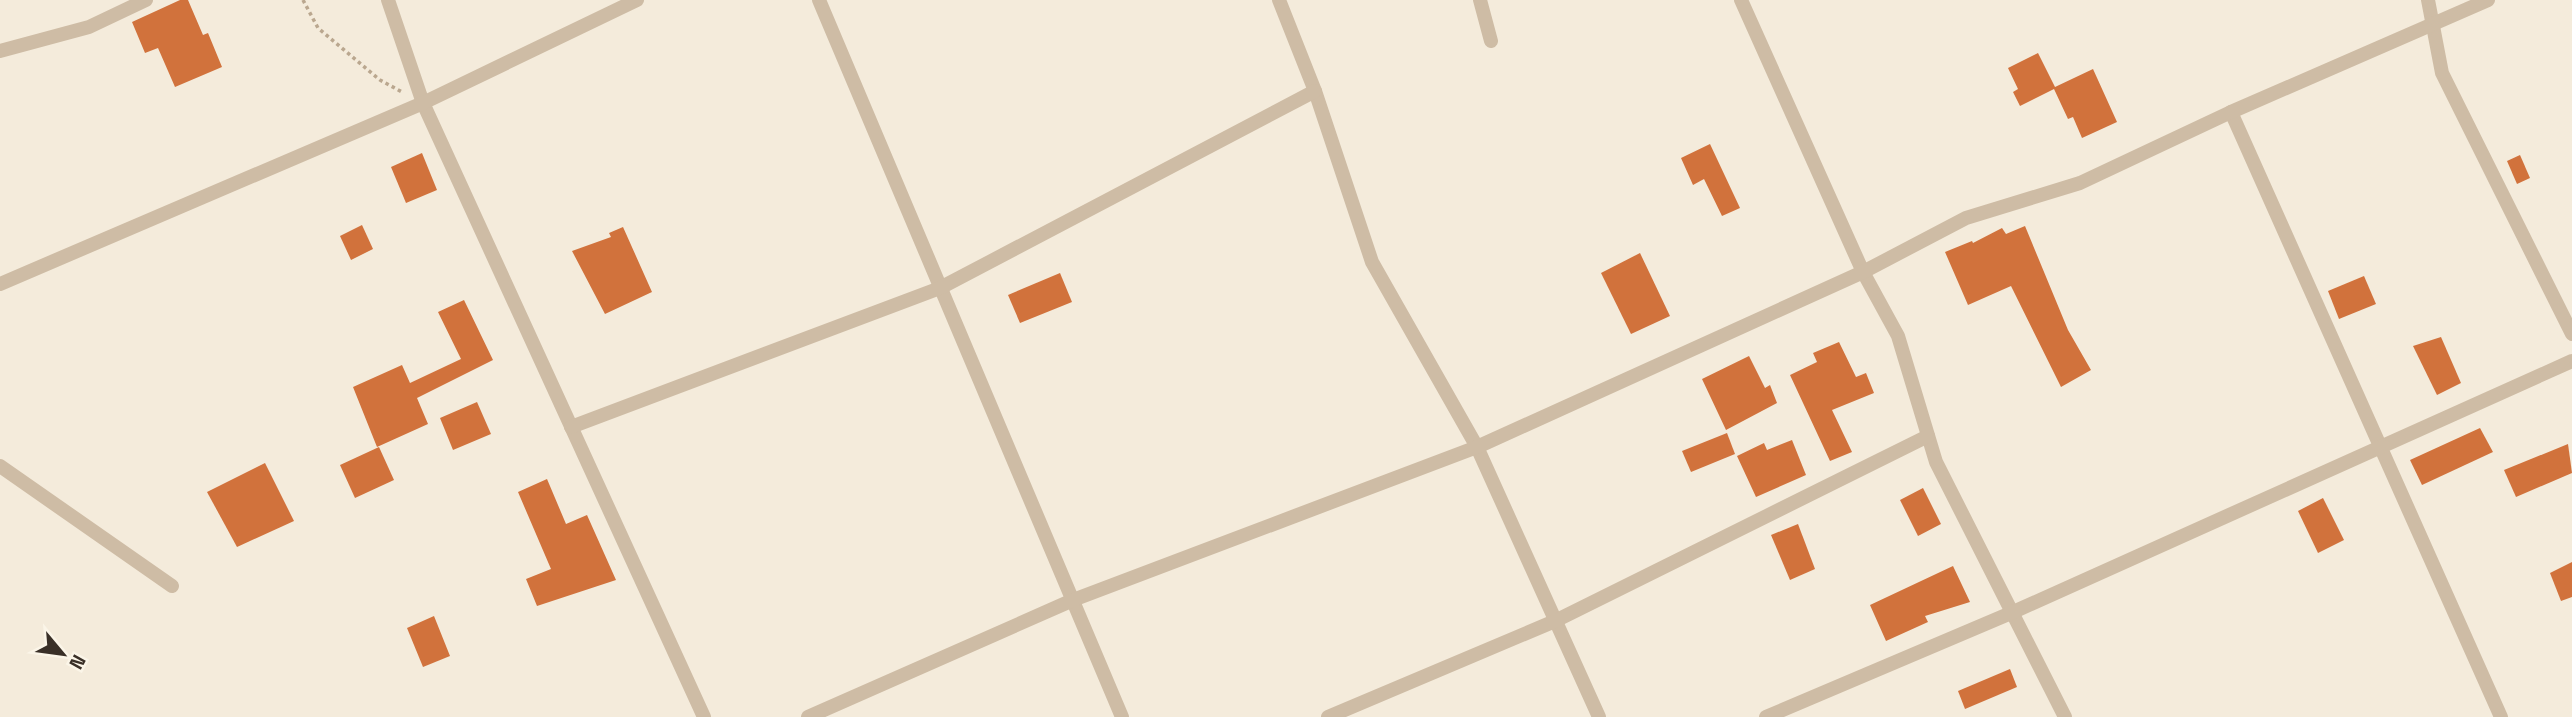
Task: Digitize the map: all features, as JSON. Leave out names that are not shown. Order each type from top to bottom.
[{"type":"street","points":[[0,51],[89,27],[146,0]]},
{"type":"street","points":[[388,0],[423,103],[704,717]]},
{"type":"street","points":[[0,284],[423,103],[636,0]]},
{"type":"street","points":[[819,0],[1122,717]]},
{"type":"street","points":[[1279,0],[1315,91],[1372,262],[1477,447],[1599,717]]},
{"type":"street","points":[[1480,0],[1491,41]]},
{"type":"street","points":[[1741,0],[1863,272],[1898,336],[1936,462],[2065,717]]},
{"type":"street","points":[[2428,0],[2430,23],[2442,73],[2572,334]]},
{"type":"street","points":[[808,717],[1073,600],[1477,447],[1863,272],[1966,218],[2080,183],[2231,112],[2488,0]]},
{"type":"street","points":[[571,427],[940,288],[1315,91]]},
{"type":"street","points":[[2231,112],[2501,717]]},
{"type":"street","points":[[1766,717],[2011,613],[2572,361]]},
{"type":"street","points":[[1328,717],[1555,621],[1928,436]]},
{"type":"street","points":[[0,466],[172,586]]},
{"type":"path","points":[[303,0],[318,28],[380,80],[423,103]]},
{"type":"building","points":[[180,0],[188,0],[203,35],[208,33],[222,67],[175,87],[158,48],[145,53],[132,22]]},
{"type":"building","points":[[2038,53],[2055,87],[2093,69],[2117,122],[2082,138],[2073,117],[2068,119],[2054,89],[2020,106],[2013,92],[2018,89],[2008,68]]},
{"type":"building","points":[[1710,144],[1740,208],[1722,216],[1704,179],[1693,185],[1681,158]]},
{"type":"building","points":[[422,153],[437,190],[406,203],[391,167]]},
{"type":"building","points":[[2520,155],[2530,178],[2517,184],[2507,161]]},
{"type":"building","points":[[362,225],[373,249],[351,260],[340,236]]},
{"type":"building","points":[[2025,226],[2068,330],[2091,370],[2061,387],[2011,286],[1968,305],[1945,252],[1972,241],[1973,243],[2002,228],[2006,234]]},
{"type":"building","points":[[623,227],[652,292],[605,314],[572,251],[611,237],[609,233]]},
{"type":"building","points":[[1640,253],[1670,316],[1631,334],[1601,273]]},
{"type":"building","points":[[1060,273],[1072,302],[1020,323],[1008,295]]},
{"type":"building","points":[[2364,276],[2376,304],[2339,319],[2328,291]]},
{"type":"building","points":[[464,300],[493,360],[417,398],[428,424],[377,447],[353,387],[402,365],[410,383],[461,359],[438,312]]},
{"type":"building","points":[[2441,337],[2461,383],[2437,395],[2413,346]]},
{"type":"building","points":[[1839,342],[1856,377],[1866,373],[1874,393],[1832,410],[1852,452],[1830,461],[1790,375],[1817,362],[1813,353]]},
{"type":"building","points":[[1749,356],[1765,388],[1770,385],[1777,403],[1726,430],[1702,379]]},
{"type":"building","points":[[477,402],[491,434],[453,450],[440,418]]},
{"type":"building","points":[[2480,428],[2493,452],[2422,485],[2410,460]]},
{"type":"building","points":[[1727,433],[1735,454],[1691,472],[1682,451]]},
{"type":"building","points":[[1792,440],[1806,475],[1756,497],[1737,456],[1764,443],[1767,450]]},
{"type":"building","points":[[2568,444],[2572,473],[2516,497],[2504,470]]},
{"type":"building","points":[[379,447],[394,480],[355,498],[340,465]]},
{"type":"building","points":[[265,463],[294,521],[237,547],[207,492]]},
{"type":"building","points":[[547,479],[566,524],[587,515],[616,580],[537,606],[526,579],[551,569],[518,492]]},
{"type":"building","points":[[1923,488],[1941,524],[1918,536],[1900,500]]},
{"type":"building","points":[[2323,498],[2344,540],[2318,553],[2298,511]]},
{"type":"building","points":[[1798,524],[1815,569],[1790,580],[1771,535]]},
{"type":"building","points":[[2572,562],[2572,597],[2561,601],[2550,573]]},
{"type":"building","points":[[1953,566],[1970,602],[1925,616],[1928,622],[1886,641],[1870,605]]},
{"type":"building","points":[[434,616],[450,656],[423,667],[407,628]]},
{"type":"building","points":[[2010,669],[2017,687],[1965,709],[1958,691]]}]
